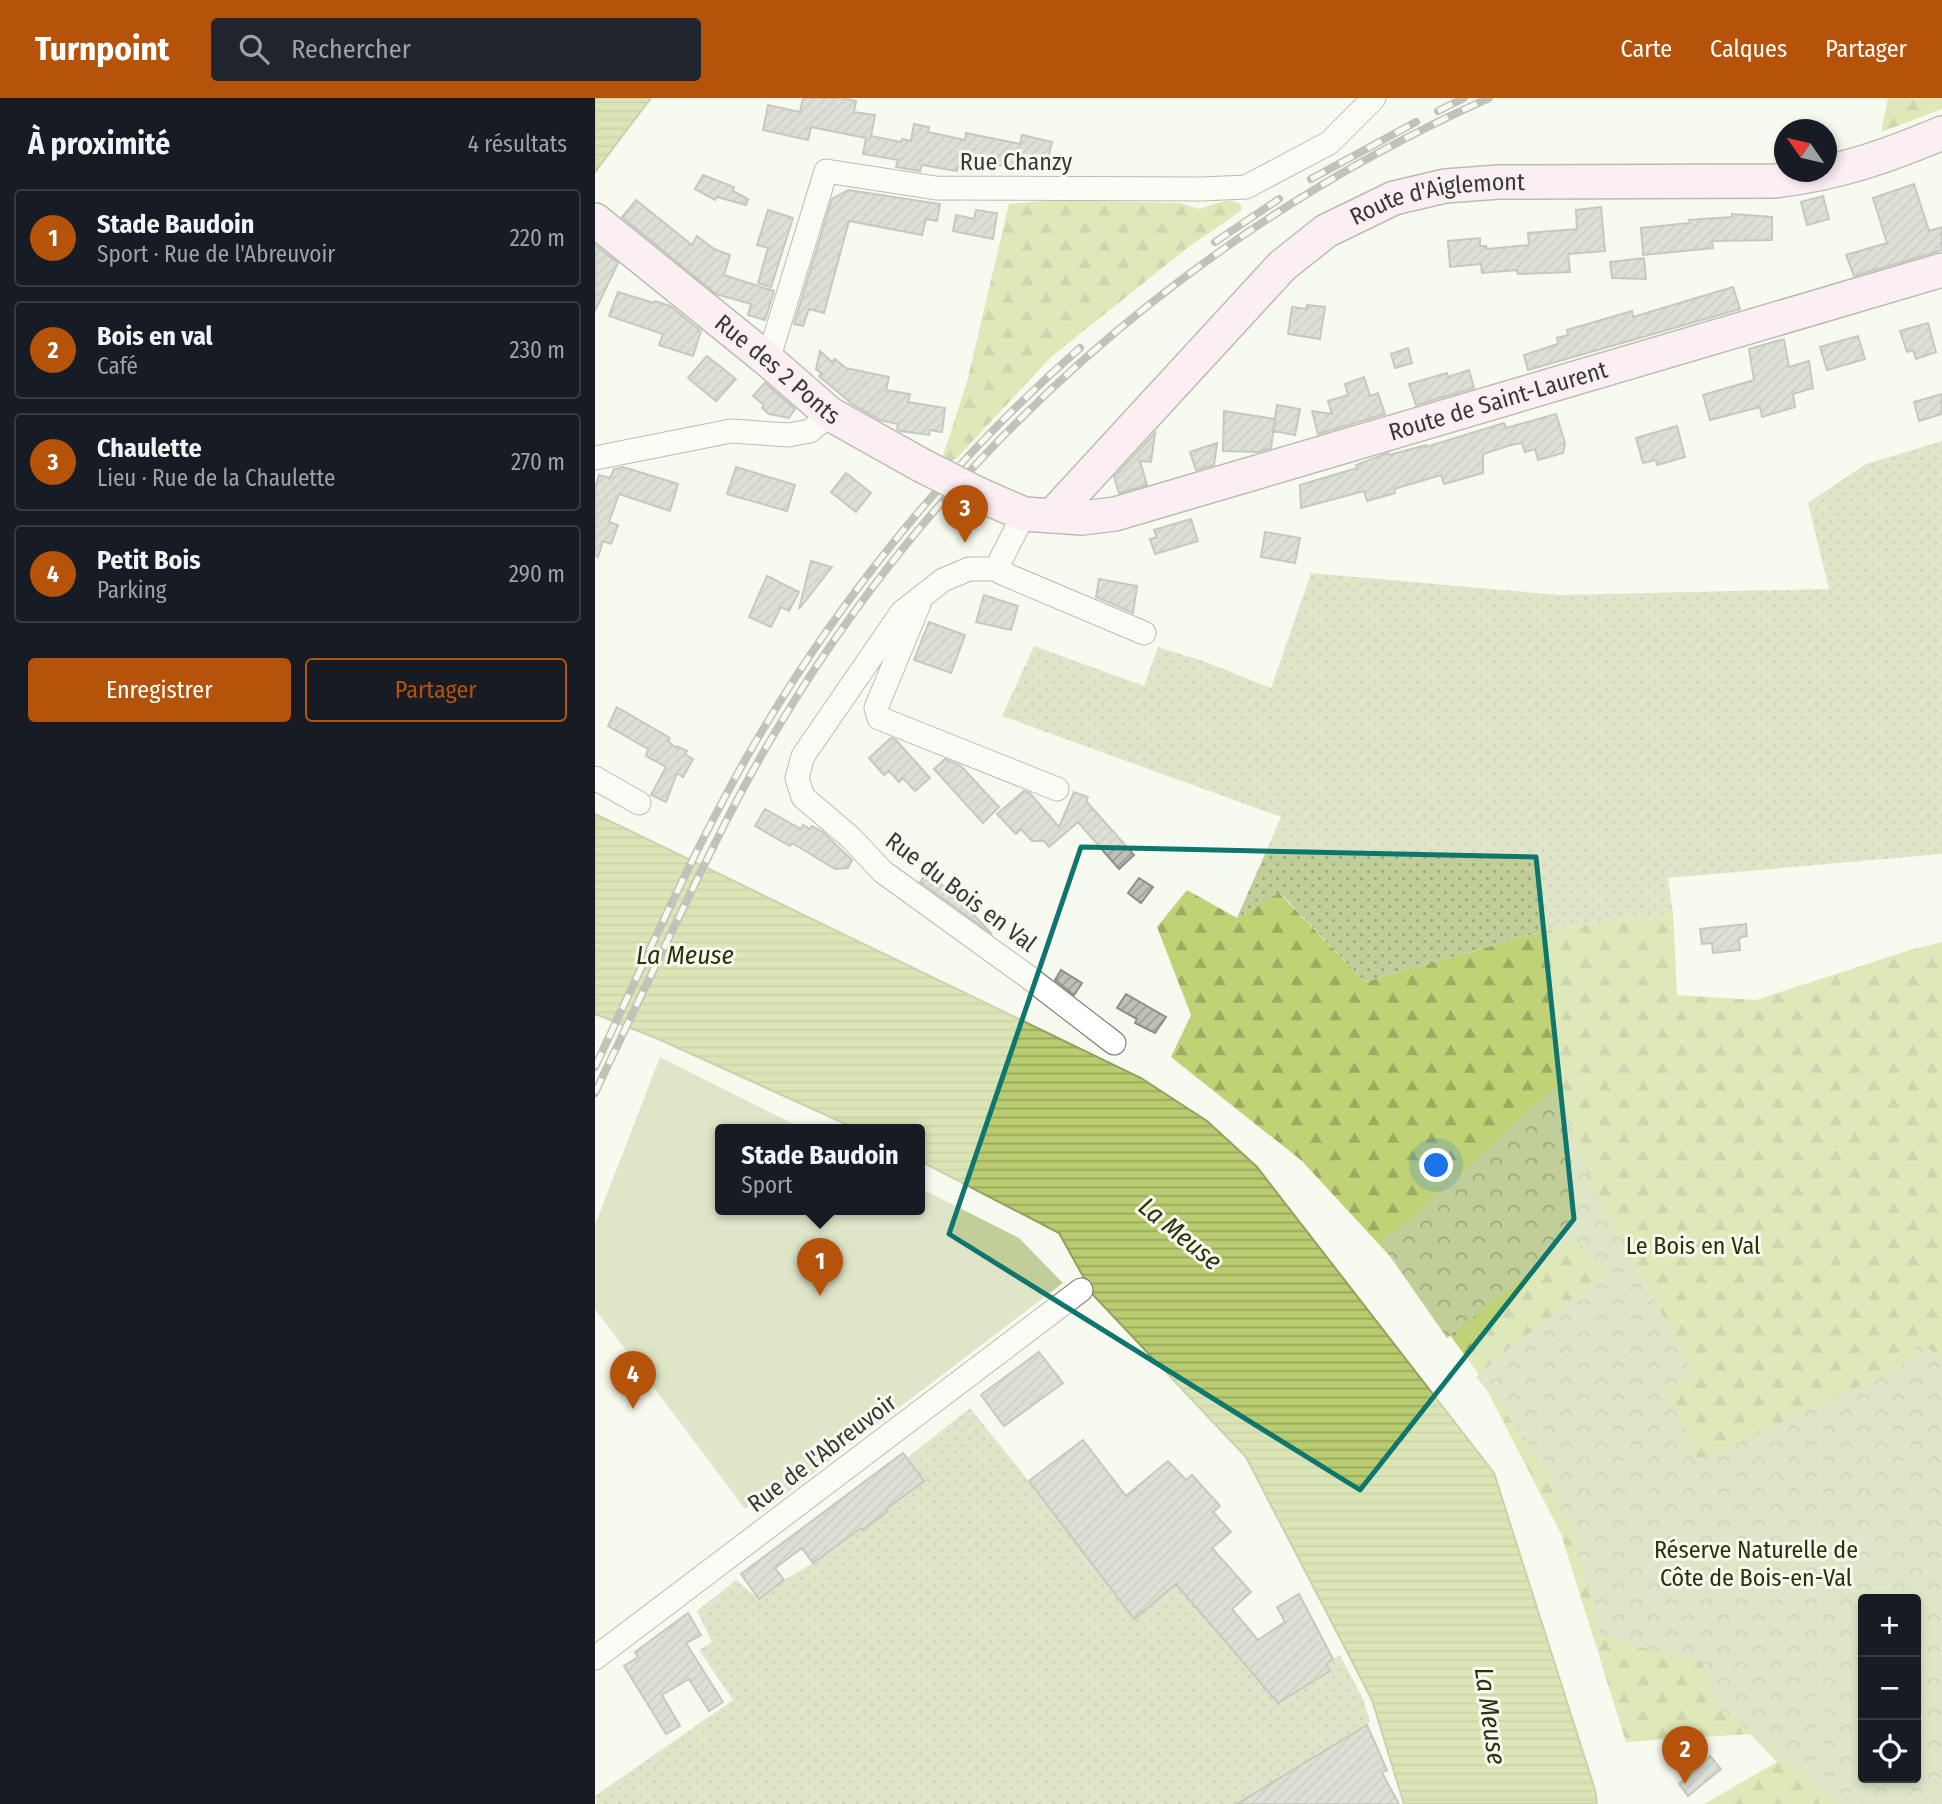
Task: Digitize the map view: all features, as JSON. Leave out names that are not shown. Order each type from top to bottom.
[{"type":"street","name":"Rue Chanzy","points":[[768,360],[826,171],[936,188],[1247,187],[1329,143],[1374,98]]},
{"type":"street","name":"Route d'Aiglemont","points":[[1038,515],[1282,267],[1327,231],[1394,198],[1445,186],[1499,183],[1774,181],[1815,177],[1861,164],[1942,133]]},
{"type":"street","name":"Rue des 2 Ponts","points":[[595,220],[768,360],[830,414],[978,494],[1038,515]]},
{"type":"street","name":"Route de Saint-Laurent","points":[[1038,515],[1082,518],[1115,514],[1942,270]]},
{"type":"street","points":[[595,458],[731,431],[788,435],[810,431],[830,414]]},
{"type":"street","points":[[1038,515],[996,569],[1144,633]]},
{"type":"street","name":"Rue du Bois en Val","points":[[996,569],[969,569],[943,580],[902,612],[803,756],[797,778],[803,797],[850,837],[883,872],[1114,1043]]},
{"type":"street","points":[[918,597],[919,605],[876,708],[879,719],[1057,789]]},
{"type":"street","points":[[595,778],[639,803]]},
{"type":"street","name":"Rue de l'Abreuvoir","points":[[595,1658],[1081,1290]]},
{"type":"highlighted area","points":[[1081,847],[1536,857],[1574,1219],[1360,1490],[949,1234]]},
{"type":"green space","points":[[1888,98],[1942,98],[1942,109],[1881,132]]},
{"type":"green space","points":[[1053,200],[1180,203],[1199,209],[1227,200],[1240,203],[1242,210],[1186,249],[1051,357],[957,458],[947,463],[943,456],[967,382],[1009,204]]},
{"type":"green space","points":[[1942,441],[1942,854],[1668,878],[1673,913],[1548,930],[1365,982],[1280,893],[1237,918],[1281,817],[1002,716],[1034,646],[1144,686],[1158,647],[1206,662],[1271,688],[1311,573],[1559,595],[1829,589],[1808,503],[1866,464]]},
{"type":"green space","name":"Le Bois en Val","points":[[1187,890],[1237,918],[1279,893],[1365,982],[1548,930],[1673,913],[1677,995],[1756,1000],[1942,942],[1942,1804],[1704,1804],[1777,1762],[1750,1734],[1626,1742],[1561,1534],[1480,1376],[1399,1266],[1302,1161],[1171,1057],[1191,1015],[1157,927]]},
{"type":"green space","points":[[660,1057],[793,1124],[715,1124],[715,1215],[925,1215],[925,1191],[1019,1238],[1063,1283],[757,1516],[749,1506],[745,1509],[595,1309],[595,1225]]},
{"type":"green space","name":"Réserve Naturelle de Côte de Bois-en-Val","points":[[1554,1087],[1592,1186],[1695,1374],[1667,1388],[1699,1461],[1914,1360],[1915,1341],[1942,1357],[1942,1804],[1838,1804],[1716,1705],[1701,1661],[1636,1646],[1598,1633],[1580,1560],[1554,1489],[1523,1436],[1476,1377],[1503,1353],[1605,1276],[1574,1237],[1447,1338],[1380,1242],[1412,1218]]},
{"type":"green space","points":[[970,1408],[1133,1619],[1176,1584],[1278,1703],[1330,1671],[1326,1664],[1340,1655],[1364,1701],[1370,1722],[1237,1804],[597,1804],[595,1796],[733,1700],[699,1650],[712,1642],[697,1611],[736,1580],[759,1599],[861,1528],[863,1530],[924,1481],[907,1458]]},
{"type":"water","points":[[595,98],[651,98],[595,172]]},
{"type":"water","name":"La Meuse","points":[[595,814],[1141,1078],[1207,1121],[1257,1167],[1494,1473],[1595,1790],[1597,1804],[1404,1804],[1372,1700],[1246,1457],[1094,1296],[1059,1233],[925,1164],[925,1124],[846,1124],[656,1038],[595,1014]]},
{"type":"building","points":[[803,98],[843,98],[856,101],[854,112],[875,115],[871,136],[901,142],[902,139],[911,141],[914,124],[929,127],[928,132],[965,140],[966,133],[1020,144],[1022,135],[1052,142],[1048,159],[1037,156],[1035,166],[1018,163],[1016,169],[985,162],[984,167],[975,166],[974,170],[958,167],[957,171],[922,165],[920,171],[896,167],[898,160],[863,154],[866,138],[811,127],[808,140],[763,130],[768,105],[800,112]]},
{"type":"building","points":[[703,175],[734,187],[733,191],[748,199],[746,205],[717,197],[715,200],[695,189]]},
{"type":"building","points":[[1914,184],[1929,231],[1942,227],[1942,250],[1854,276],[1846,255],[1887,243],[1873,198]]},
{"type":"building","points":[[848,190],[940,204],[937,221],[926,219],[922,235],[849,221],[824,313],[809,309],[803,326],[794,324],[832,199]]},
{"type":"building","points":[[1823,196],[1829,219],[1807,225],[1801,202]]},
{"type":"building","points":[[636,200],[692,245],[697,236],[714,249],[730,255],[724,275],[774,291],[765,320],[748,315],[751,304],[716,294],[622,217]]},
{"type":"building","points":[[1601,207],[1605,251],[1568,254],[1570,272],[1518,274],[1517,270],[1482,273],[1481,264],[1450,267],[1448,241],[1480,238],[1480,246],[1486,246],[1487,249],[1529,245],[1528,233],[1577,229],[1576,210]]},
{"type":"building","points":[[768,210],[793,218],[771,287],[758,283],[768,248],[757,245]]},
{"type":"building","points":[[976,210],[997,213],[993,239],[953,231],[956,215],[974,219]]},
{"type":"building","points":[[1732,214],[1772,217],[1772,240],[1712,241],[1713,248],[1643,255],[1641,228],[1690,223],[1689,220],[1732,217]]},
{"type":"building","points":[[595,245],[618,263],[595,311]]},
{"type":"building","points":[[1644,258],[1646,279],[1612,278],[1610,262]]},
{"type":"building","points":[[1733,287],[1740,309],[1528,370],[1524,355],[1558,344],[1557,338],[1568,335],[1567,330],[1632,311],[1633,317]]},
{"type":"building","points":[[618,292],[670,306],[701,331],[693,356],[659,345],[663,334],[609,316]]},
{"type":"building","points":[[1307,305],[1325,307],[1320,339],[1288,334],[1292,307],[1306,309]]},
{"type":"building","points":[[1928,323],[1936,352],[1916,359],[1913,350],[1907,352],[1900,331]]},
{"type":"building","points":[[1858,336],[1865,359],[1827,370],[1820,347]]},
{"type":"building","points":[[1784,339],[1789,367],[1809,361],[1813,388],[1793,394],[1795,407],[1762,417],[1760,407],[1710,420],[1703,395],[1754,380],[1749,349]]},
{"type":"building","points":[[1408,348],[1412,363],[1395,368],[1391,354]]},
{"type":"building","points":[[820,351],[832,362],[835,359],[846,368],[889,377],[886,390],[910,394],[908,402],[945,408],[942,432],[930,430],[929,435],[900,431],[897,429],[898,424],[880,420],[852,404],[819,376],[822,374],[816,369]]},
{"type":"building","points":[[707,356],[736,379],[716,401],[688,378]]},
{"type":"building","points":[[1469,370],[1474,388],[1416,405],[1409,384]]},
{"type":"building","points":[[1364,377],[1370,396],[1378,393],[1385,414],[1318,434],[1312,411],[1332,414],[1328,401],[1348,395],[1345,384]]},
{"type":"building","points":[[765,383],[795,409],[789,418],[769,414],[762,408],[764,405],[753,396]]},
{"type":"building","points":[[1942,394],[1942,414],[1919,421],[1914,402]]},
{"type":"building","points":[[1277,405],[1300,409],[1295,435],[1273,431]]},
{"type":"building","points":[[1224,411],[1275,419],[1271,448],[1258,452],[1223,451]]},
{"type":"building","points":[[1556,414],[1565,443],[1563,453],[1538,460],[1535,449],[1525,452],[1522,443],[1511,445],[1483,454],[1483,473],[1444,484],[1441,475],[1394,489],[1395,493],[1367,501],[1364,491],[1301,508],[1300,485],[1357,468],[1356,465],[1388,453],[1389,455],[1426,447],[1504,423],[1506,428]]},
{"type":"building","points":[[1677,426],[1685,457],[1657,465],[1656,460],[1643,463],[1636,438]]},
{"type":"building","points":[[1155,433],[1151,462],[1140,461],[1147,485],[1119,493],[1114,477]]},
{"type":"building","points":[[1217,443],[1214,465],[1196,470],[1190,452]]},
{"type":"building","points":[[623,467],[678,484],[670,511],[619,494],[609,522],[618,525],[611,544],[603,541],[598,557],[595,556],[595,488],[599,475],[610,478],[614,469]]},
{"type":"building","points":[[736,467],[795,485],[787,511],[727,494]]},
{"type":"building","points":[[846,473],[871,493],[856,512],[831,492]]},
{"type":"building","points":[[1191,519],[1198,541],[1155,554],[1150,539],[1157,537],[1154,530]]},
{"type":"building","points":[[1265,532],[1300,538],[1295,563],[1261,557]]},
{"type":"building","points":[[811,561],[832,567],[799,609]]},
{"type":"building","points":[[767,576],[799,592],[789,611],[781,607],[771,627],[749,617]]},
{"type":"building","points":[[1099,579],[1137,586],[1133,613],[1096,597]]},
{"type":"building","points":[[984,595],[1018,606],[1011,630],[976,622]]},
{"type":"building","points":[[929,622],[965,635],[951,673],[914,660]]},
{"type":"building","points":[[617,707],[670,738],[668,741],[676,748],[677,746],[687,751],[685,754],[693,759],[683,777],[677,773],[666,802],[651,795],[666,767],[646,756],[648,749],[608,726]]},
{"type":"building","points":[[891,738],[896,740],[930,778],[915,791],[903,778],[899,782],[889,771],[884,775],[869,758]]},
{"type":"building","points":[[945,759],[961,766],[999,807],[983,823],[934,769]]},
{"type":"building","points":[[1024,791],[1030,793],[1059,827],[1074,792],[1088,797],[1086,801],[1134,855],[1119,869],[1078,822],[1049,847],[1044,841],[1032,841],[1021,829],[1016,834],[997,814]]},
{"type":"building","points":[[765,809],[801,829],[803,825],[810,829],[812,826],[823,832],[852,860],[848,868],[835,869],[792,843],[790,846],[755,826]]},
{"type":"building","points":[[926,874],[953,893],[992,934],[920,882]]},
{"type":"building","points":[[1139,878],[1153,887],[1141,903],[1128,893]]},
{"type":"building","points":[[1746,924],[1747,936],[1739,938],[1740,950],[1713,953],[1712,943],[1702,944],[1700,929]]},
{"type":"building","points":[[1061,970],[1082,983],[1074,995],[1055,980]]},
{"type":"building","points":[[1126,994],[1166,1017],[1155,1033],[1135,1023],[1137,1019],[1117,1008]]},
{"type":"building","points":[[1039,1352],[1063,1383],[1004,1426],[981,1395]]},
{"type":"building","points":[[1083,1440],[1126,1496],[1168,1461],[1186,1480],[1192,1475],[1220,1506],[1213,1512],[1231,1532],[1212,1548],[1251,1592],[1232,1609],[1258,1640],[1285,1622],[1277,1607],[1299,1594],[1333,1659],[1326,1664],[1330,1671],[1278,1703],[1176,1584],[1134,1619],[1029,1481]]},
{"type":"building","points":[[903,1453],[924,1481],[863,1530],[861,1528],[813,1563],[802,1548],[775,1568],[784,1580],[759,1599],[741,1574]]},
{"type":"building","points":[[688,1613],[701,1635],[686,1643],[723,1702],[709,1711],[689,1679],[662,1695],[680,1726],[666,1734],[624,1666],[638,1657],[635,1652]]},
{"type":"building","points":[[1367,1725],[1387,1770],[1382,1773],[1399,1804],[1237,1804]]},
{"type":"building","points":[[1710,1756],[1721,1769],[1688,1796],[1679,1784]]},
{"type":"railway","points":[[1438,111],[1464,98]]},
{"type":"railway","points":[[595,1093],[713,847],[777,729],[843,627],[917,532],[997,442],[1085,359],[1178,282],[1277,213],[1381,152],[1489,98]]},
{"type":"railway","points":[[1311,179],[1416,122]]},
{"type":"railway","points":[[1215,242],[1279,199]]},
{"type":"railway","points":[[595,1067],[704,837],[744,762],[815,648],[895,541],[938,490],[983,440],[1080,348]]},
{"type":"place","name":"Chaulette","points":[[965,543]]},
{"type":"place","name":"Stade Baudoin","points":[[820,1296]]},
{"type":"place","name":"Petit Bois","points":[[633,1409]]},
{"type":"place","name":"Bois en val","points":[[1685,1784]]}]
